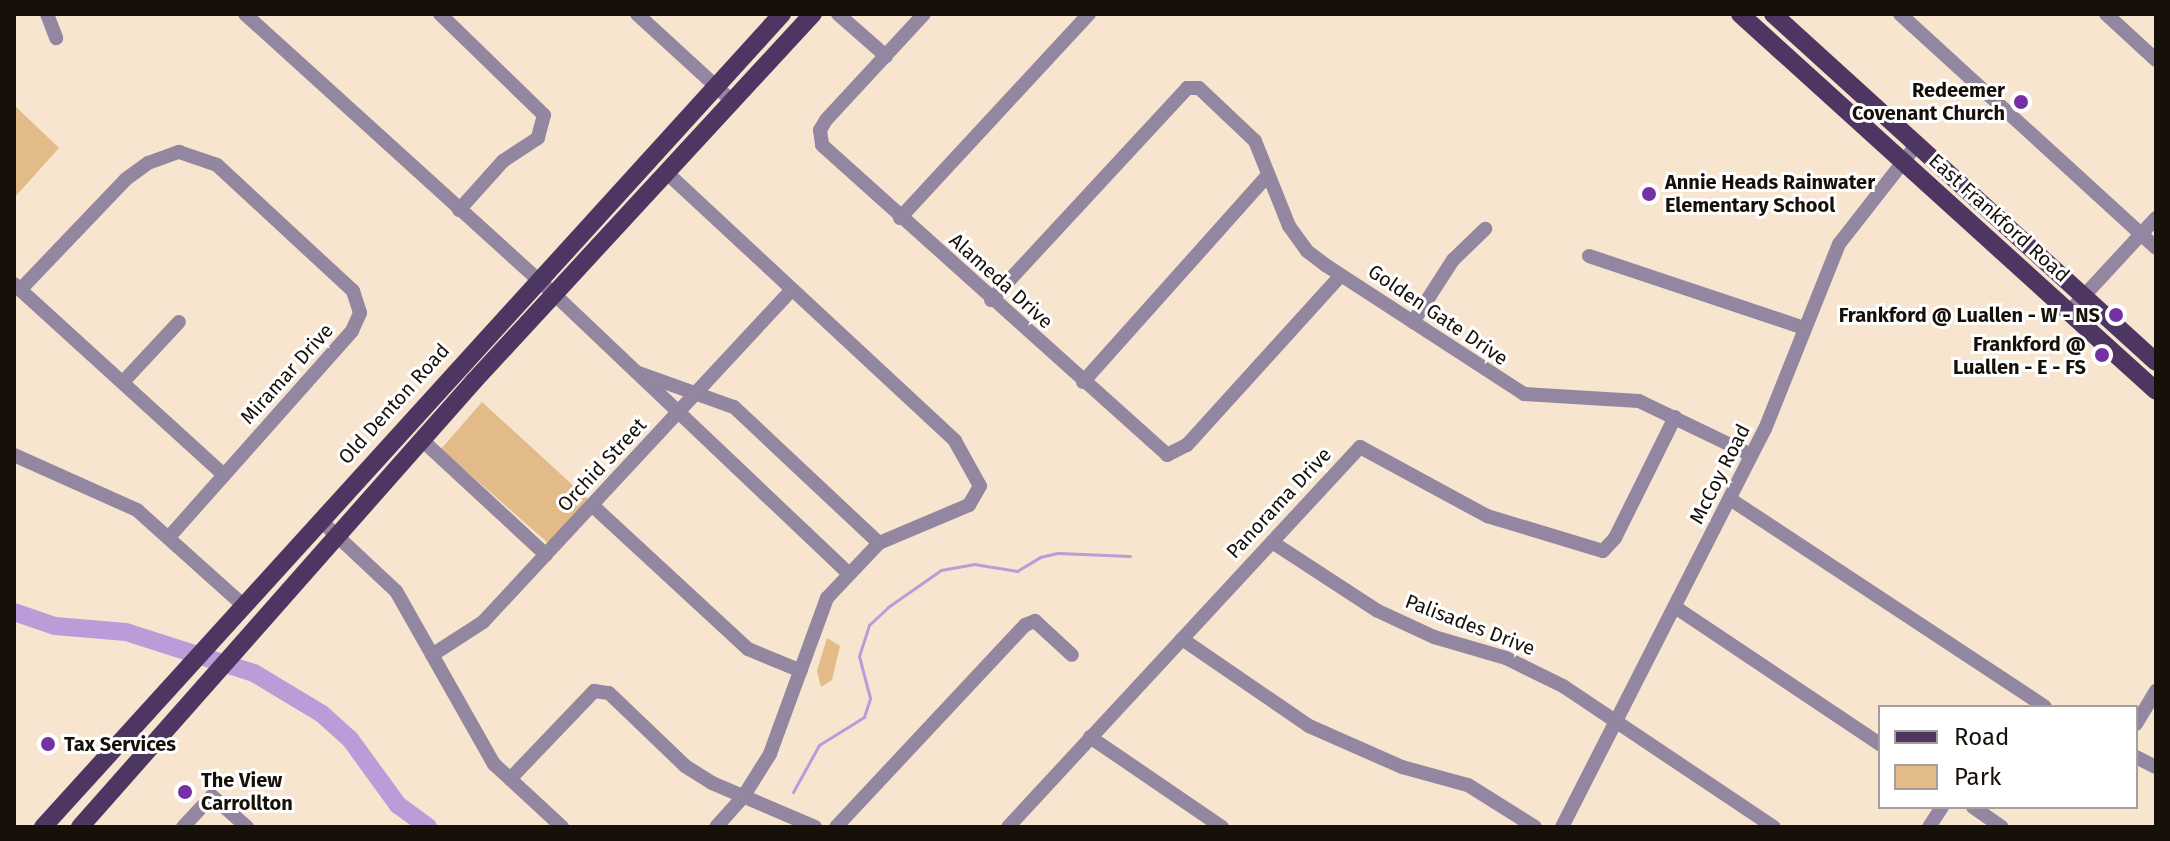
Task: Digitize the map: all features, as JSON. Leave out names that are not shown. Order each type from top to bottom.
[{"type":"main road","name":"Old Denton Road","points":[[43,827],[537,278],[782,14]]},
{"type":"main road","points":[[80,827],[553,293],[813,14]]},
{"type":"main road","name":"East Frankford Road","points":[[1740,14],[2156,391]]},
{"type":"main road","name":"East Frankford Road","points":[[1773,14],[2156,362]]},
{"type":"street","points":[[47,14],[56,38]]},
{"type":"street","points":[[245,14],[537,278],[848,573]]},
{"type":"street","points":[[440,14],[544,115],[538,138],[503,161],[459,210]]},
{"type":"street","points":[[637,14],[732,101]]},
{"type":"street","points":[[838,14],[886,56],[924,14]]},
{"type":"street","points":[[900,218],[1089,14]]},
{"type":"street","points":[[1900,14],[2156,248]]},
{"type":"street","points":[[2106,14],[2156,60]]},
{"type":"street","name":"Alameda Drive","points":[[886,56],[820,130],[822,145],[1167,455],[1187,445],[1341,275]]},
{"type":"street","name":"Golden Gate Drive","points":[[991,300],[1187,88],[1199,88],[1247,132],[1260,150],[1295,237],[1341,275],[1524,394],[1615,396],[1675,417],[1751,455]]},
{"type":"street","name":"McCoy Road","points":[[1562,827],[1730,499],[1853,222],[1917,144]]},
{"type":"street","name":"Miramar Drive","points":[[17,287],[126,179],[148,163],[179,152],[217,165],[345,282],[359,305],[352,331],[169,537]]},
{"type":"street","points":[[666,172],[955,441],[978,478],[978,497],[879,543],[848,573],[817,614],[801,671],[770,754],[743,797],[716,827]]},
{"type":"street","points":[[1083,382],[1268,175]]},
{"type":"street","points":[[2069,312],[2156,218]]},
{"type":"street","points":[[1413,322],[1453,260],[1485,229]]},
{"type":"street","points":[[1589,256],[1804,328]]},
{"type":"street","points":[[17,287],[224,475]]},
{"type":"street","name":"Orchid Street","points":[[432,655],[483,622],[791,290]]},
{"type":"street","points":[[123,382],[179,322]]},
{"type":"street","points":[[632,371],[698,391],[734,407],[879,543]]},
{"type":"street","name":"Panorama Drive","points":[[1008,827],[1351,454],[1368,446],[1452,501],[1603,551],[1615,538],[1675,417]]},
{"type":"street","points":[[422,440],[546,555]]},
{"type":"street","points":[[14,455],[116,498],[169,537],[243,605]]},
{"type":"street","points":[[1730,499],[2042,705]]},
{"type":"street","points":[[592,505],[748,649],[801,671]]},
{"type":"street","points":[[320,520],[396,591],[483,747],[510,779],[562,827]]},
{"type":"street","name":"Palisades Drive","points":[[1272,542],[1378,611],[1434,637],[1527,667],[1616,721],[1774,827]]},
{"type":"street","points":[[1675,607],[1878,743]]},
{"type":"street","points":[[836,827],[1025,625],[1035,621],[1072,655]]},
{"type":"street","points":[[1182,639],[1309,726],[1402,767],[1468,785],[1535,827]]},
{"type":"street","points":[[510,779],[594,691],[609,693],[685,766],[743,797],[815,827]]},
{"type":"street","points":[[2138,721],[2156,691]]},
{"type":"street","points":[[1090,737],[1222,827]]},
{"type":"street","points":[[2138,758],[2156,767]]},
{"type":"street","points":[[183,827],[212,796],[247,827]]},
{"type":"street","points":[[1929,827],[1941,809]]},
{"type":"street","points":[[1976,809],[2002,827]]},
{"type":"green space","points":[[14,105],[59,148],[14,198]]},
{"type":"green space","points":[[482,402],[589,500],[548,543],[441,449]]},
{"type":"green space","points":[[827,638],[840,646],[832,680],[821,687],[817,671]]},
{"type":"waterway","points":[[793,792],[819,745],[864,717],[870,698],[859,656],[869,625],[888,607],[941,570],[974,564],[1017,571],[1040,557],[1058,553],[1130,556]]},
{"type":"waterway","points":[[14,612],[55,626],[126,632],[254,673],[322,714],[350,739],[398,805],[428,827]]},
{"type":"place","name":"Redeemer Covenant Church","points":[[2021,102]]},
{"type":"place","name":"Annie Heads Rainwater Elementary School","points":[[1649,194]]},
{"type":"place","name":"Frankford @ Luallen - W - NS","points":[[2116,315]]},
{"type":"place","name":"Frankford @ Luallen - E - FS","points":[[2102,355]]},
{"type":"place","name":"Tax Services","points":[[48,744]]},
{"type":"place","name":"The View Carrollton","points":[[185,792]]}]
